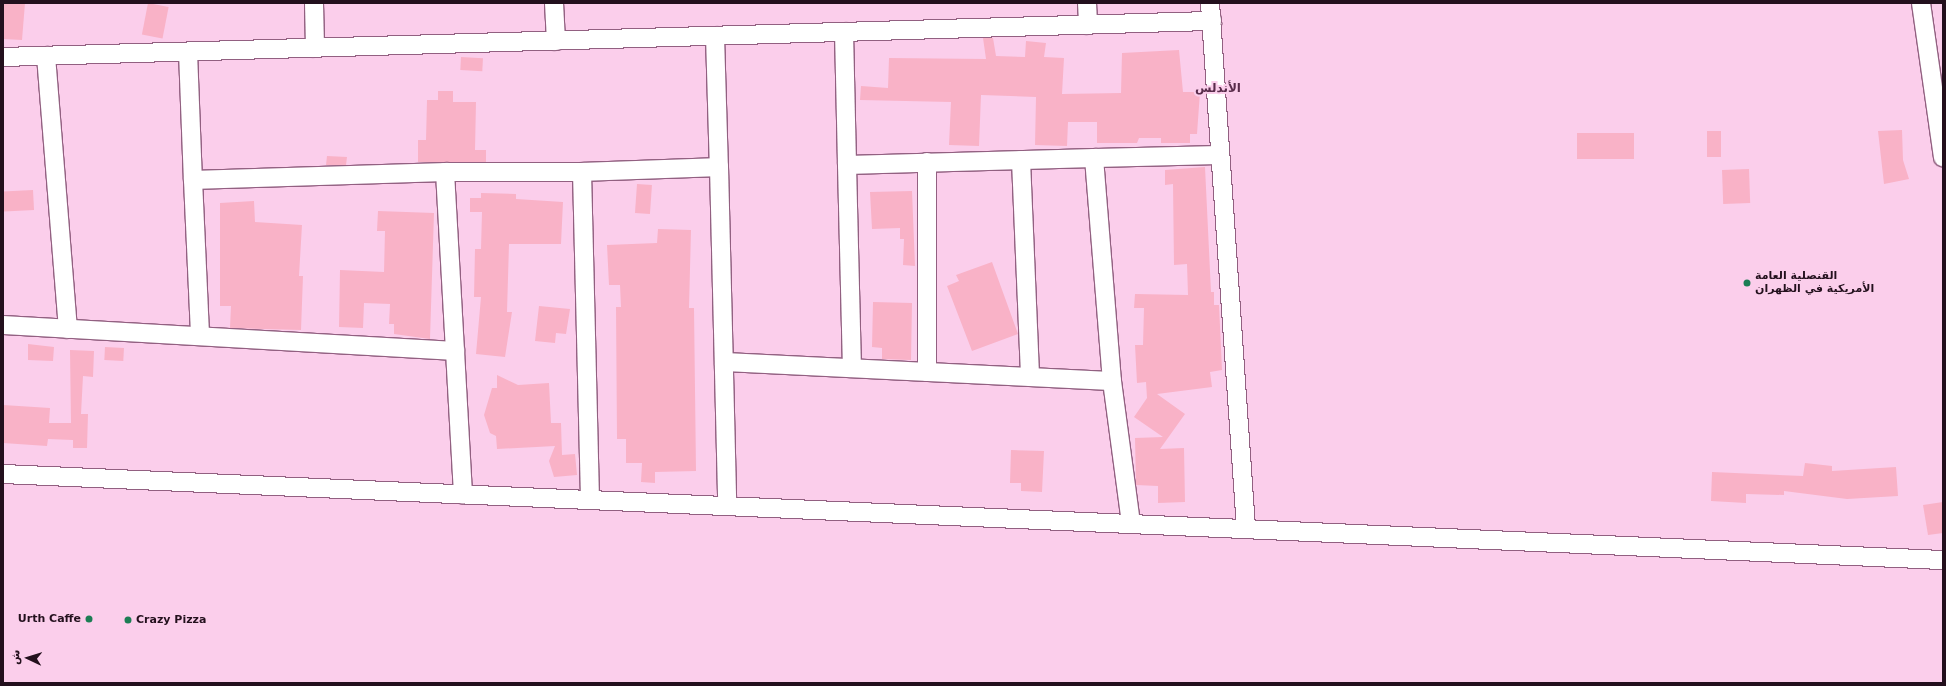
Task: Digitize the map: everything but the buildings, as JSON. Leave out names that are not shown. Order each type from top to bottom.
[{"type":"street","points":[[314,3],[315,48]]},
{"type":"street","points":[[554,3],[556,41]]},
{"type":"street","points":[[1086,3],[1088,25]]},
{"type":"street","points":[[1210,3],[1246,530]]},
{"type":"street","points":[[1921,3],[1943,157]]},
{"type":"street","points":[[3,57],[1212,21]]},
{"type":"street","points":[[844,32],[852,368]]},
{"type":"street","points":[[715,36],[728,506]]},
{"type":"street","points":[[188,52],[200,336]]},
{"type":"street","points":[[46,56],[68,329]]},
{"type":"street","points":[[847,165],[1220,154]]},
{"type":"street","points":[[1094,158],[1112,381],[1131,524]]},
{"type":"street","points":[[1021,160],[1030,377]]},
{"type":"street","points":[[927,162],[927,372]]},
{"type":"street","points":[[193,180],[446,172],[582,172],[719,168]]},
{"type":"street","points":[[446,172],[463,494]]},
{"type":"street","points":[[582,172],[590,500]]},
{"type":"street","points":[[3,325],[455,351]]},
{"type":"street","points":[[724,362],[1112,381]]},
{"type":"street","points":[[3,474],[1943,560]]},
{"type":"place","name":"القنصلية العامة الأمريكية في الظهران","points":[[1747,283]]},
{"type":"place","name":"Urth Caffe","points":[[89,619]]},
{"type":"place","name":"Crazy Pizza","points":[[128,620]]},
{"type":"district","name":"الأندلس","points":[[1218,89]]}]
